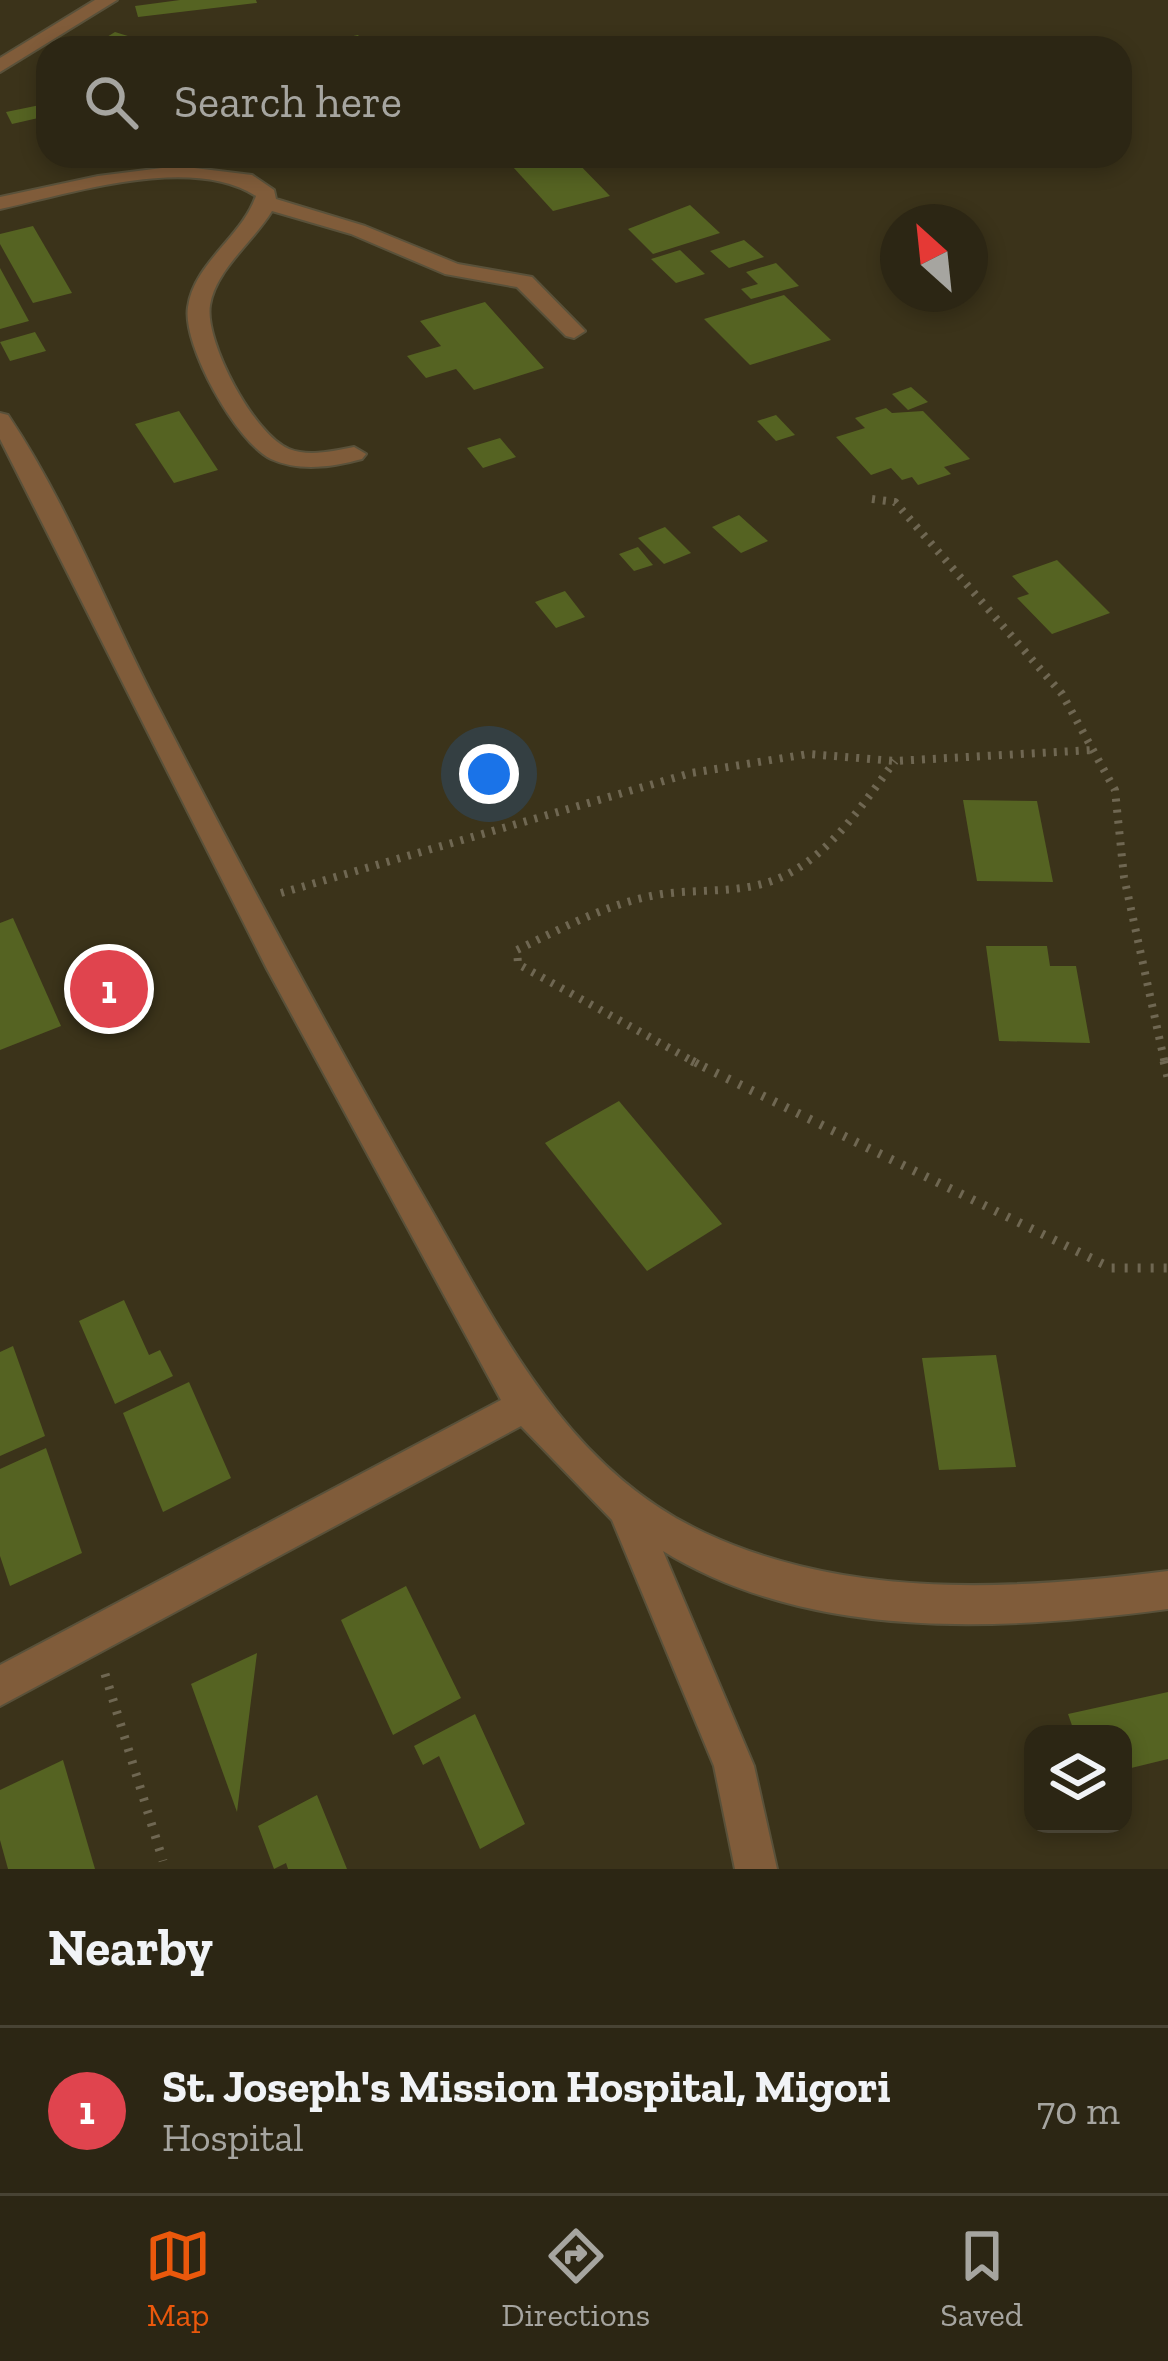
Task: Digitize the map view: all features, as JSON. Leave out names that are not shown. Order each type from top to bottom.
[{"type":"street","points":[[49,36],[108,0]]},
{"type":"street","points":[[0,66],[36,44]]},
{"type":"street","points":[[0,202],[182,172],[252,182],[267,194],[265,202],[202,294],[197,321],[201,337],[245,420],[269,449],[318,462],[354,454]]},
{"type":"street","points":[[265,202],[358,230],[453,269],[519,280],[574,331]]},
{"type":"street","points":[[0,420],[29,465],[122,661],[318,1042],[526,1405],[626,1508],[712,1556],[829,1593],[942,1604],[1082,1603],[1168,1590]]},
{"type":"street","points":[[0,1686],[526,1405]]},
{"type":"street","points":[[626,1508],[734,1766],[756,1869]]},
{"type":"path","points":[[872,499],[895,502],[1062,694],[1115,790],[1124,877],[1168,1077]]},
{"type":"path","points":[[250,902],[691,773],[808,754],[895,761],[1093,750]]},
{"type":"path","points":[[895,761],[838,835],[790,873],[730,895],[666,894],[603,908],[518,950],[518,964],[655,1043],[1112,1268],[1168,1268]]},
{"type":"path","points":[[93,1638],[163,1861]]},
{"type":"building","points":[[180,0],[257,3],[138,17],[135,6]]},
{"type":"building","points":[[36,106],[36,119],[12,124],[6,112]]},
{"type":"building","points":[[514,168],[583,168],[610,196],[553,211]]},
{"type":"building","points":[[690,205],[720,233],[653,254],[628,229]]},
{"type":"building","points":[[33,226],[72,293],[33,303],[0,244],[0,234]]},
{"type":"building","points":[[744,240],[764,257],[729,268],[710,251]]},
{"type":"building","points":[[680,250],[705,274],[676,283],[651,259]]},
{"type":"building","points":[[776,263],[799,286],[751,299],[741,289],[758,284],[746,272]]},
{"type":"building","points":[[0,268],[29,321],[0,329]]},
{"type":"building","points":[[784,295],[831,340],[750,365],[704,319]]},
{"type":"building","points":[[485,302],[544,368],[474,390],[456,369],[426,378],[407,356],[441,346],[420,321]]},
{"type":"building","points":[[35,332],[46,351],[10,361],[0,342]]},
{"type":"building","points":[[911,387],[928,402],[908,410],[892,394]]},
{"type":"building","points":[[886,408],[892,413],[923,411],[970,459],[944,467],[951,474],[918,485],[912,477],[902,480],[891,468],[871,475],[836,437],[865,428],[855,418]]},
{"type":"building","points":[[179,411],[218,470],[174,483],[135,424]]},
{"type":"building","points":[[776,415],[795,435],[776,441],[757,421]]},
{"type":"building","points":[[500,438],[516,457],[483,468],[467,448]]},
{"type":"building","points":[[739,515],[768,541],[741,553],[712,527]]},
{"type":"building","points":[[665,527],[691,553],[664,564],[638,538]]},
{"type":"building","points":[[638,547],[653,565],[634,571],[619,554]]},
{"type":"building","points":[[1057,560],[1110,613],[1052,634],[1017,598],[1029,594],[1012,576]]},
{"type":"building","points":[[565,591],[585,617],[556,628],[535,602]]},
{"type":"building","points":[[963,800],[1037,801],[1053,882],[977,881]]},
{"type":"building","points":[[13,918],[61,1026],[0,1050],[0,923]]},
{"type":"building","points":[[986,946],[1047,946],[1050,966],[1076,966],[1090,1043],[999,1041]]},
{"type":"building","points":[[619,1101],[722,1224],[647,1271],[545,1143]]},
{"type":"building","points":[[124,1300],[149,1355],[160,1350],[173,1376],[115,1404],[79,1321]]},
{"type":"building","points":[[13,1346],[45,1436],[0,1456],[0,1352]]},
{"type":"building","points":[[996,1355],[1016,1467],[939,1470],[922,1358]]},
{"type":"building","points":[[189,1382],[231,1478],[163,1512],[123,1413]]},
{"type":"building","points":[[46,1448],[82,1553],[10,1586],[0,1556],[0,1469]]},
{"type":"building","points":[[406,1586],[461,1698],[393,1735],[341,1620]]},
{"type":"building","points":[[257,1653],[237,1812],[191,1684]]},
{"type":"building","points":[[1168,1692],[1168,1759],[1132,1768],[1132,1725],[1072,1725],[1068,1714]]},
{"type":"building","points":[[475,1714],[525,1824],[480,1849],[439,1756],[423,1765],[414,1746]]},
{"type":"building","points":[[63,1760],[95,1869],[8,1869],[0,1840],[0,1790]]},
{"type":"building","points":[[317,1795],[347,1869],[288,1869],[286,1863],[274,1869],[258,1826]]},
{"type":"place","name":"St. Joseph's Mission Hospital, Migori","points":[[109,989]]}]
